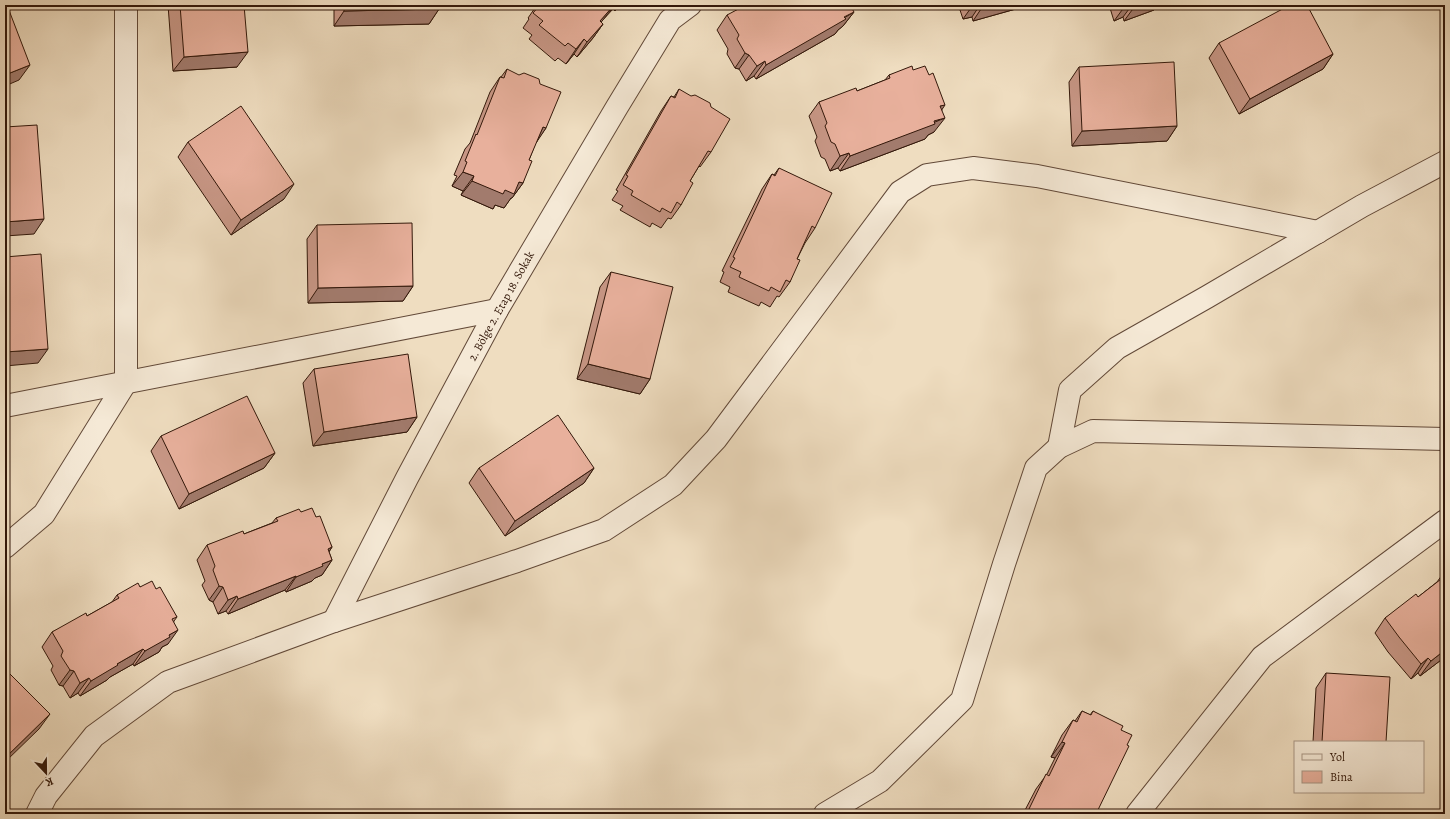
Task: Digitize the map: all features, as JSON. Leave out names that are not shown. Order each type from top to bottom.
[{"type":"street","points":[[5,547],[44,514],[126,382],[126,5]]},
{"type":"street","name":"2. Bölge 2. Etap 18. Sokak","points":[[334,621],[407,478],[497,310],[670,20],[690,5]]},
{"type":"street","points":[[1059,447],[1070,390],[1117,348],[1207,298],[1362,206],[1445,162]]},
{"type":"street","points":[[38,814],[46,796],[94,736],[168,682],[334,621],[517,561],[604,530],[673,485],[716,439],[900,192],[927,175],[972,168],[1037,176],[1318,232]]},
{"type":"street","points":[[5,406],[497,310]]},
{"type":"street","points":[[825,814],[880,781],[962,700],[1004,564],[1036,468],[1059,447],[1093,431],[1445,439]]},
{"type":"street","points":[[1137,814],[1262,657],[1445,520]]},
{"type":"building","points":[[5,5],[7,5],[30,65],[5,75]]},
{"type":"building","points":[[180,5],[244,5],[248,52],[184,57]]},
{"type":"building","points":[[344,5],[439,5],[439,9],[344,11]]},
{"type":"building","points":[[540,5],[614,5],[600,21],[603,24],[587,42],[584,39],[576,49],[568,43],[565,46],[539,25],[543,21],[533,13]]},
{"type":"building","points":[[746,5],[850,5],[854,12],[844,17],[846,19],[766,65],[765,61],[757,66],[749,55],[745,53],[737,39],[739,35],[727,15]]},
{"type":"building","points":[[1290,5],[1307,5],[1333,54],[1250,99],[1219,43]]},
{"type":"building","points":[[1174,62],[1177,126],[1082,131],[1079,67]]},
{"type":"building","points":[[912,66],[913,70],[925,66],[929,75],[933,73],[945,105],[940,106],[945,118],[934,121],[935,124],[850,156],[849,153],[840,156],[835,144],[831,142],[825,126],[827,123],[819,102],[856,88],[857,91],[890,78],[889,75]]},
{"type":"building","points":[[507,69],[519,75],[524,73],[539,79],[540,84],[561,92],[546,128],[543,127],[529,160],[532,161],[523,183],[519,182],[514,194],[505,190],[503,194],[472,181],[474,176],[463,172],[467,162],[465,161],[500,77],[504,78]]},
{"type":"building","points":[[679,89],[691,96],[695,95],[710,103],[711,107],[730,119],[711,152],[708,151],[690,181],[693,183],[681,205],[677,202],[671,213],[662,208],[660,212],[631,195],[633,191],[623,185],[628,176],[626,175],[671,96],[675,98]]},
{"type":"building","points":[[241,106],[294,184],[241,220],[188,142]]},
{"type":"building","points":[[37,125],[44,219],[5,222],[5,127]]},
{"type":"building","points":[[779,168],[832,193],[815,228],[812,226],[797,259],[800,260],[790,282],[786,280],[780,292],[771,287],[769,291],[739,277],[741,272],[730,267],[735,258],[733,257],[772,174],[775,176]]},
{"type":"building","points":[[412,223],[413,286],[318,288],[317,225]]},
{"type":"building","points":[[41,254],[48,349],[5,352],[5,257]]},
{"type":"building","points":[[611,272],[673,287],[650,379],[588,364]]},
{"type":"building","points":[[408,354],[417,417],[324,432],[314,369]]},
{"type":"building","points":[[247,396],[275,453],[189,494],[161,436]]},
{"type":"building","points":[[558,415],[594,468],[515,521],[479,468]]},
{"type":"building","points":[[312,508],[316,517],[320,516],[332,547],[328,549],[332,560],[322,564],[323,566],[296,577],[238,599],[237,596],[228,600],[223,587],[219,586],[213,570],[215,566],[207,545],[243,531],[244,534],[278,521],[276,518],[299,509],[301,512]]},
{"type":"building","points":[[1445,576],[1445,650],[1431,661],[1428,658],[1421,664],[1385,618],[1416,594],[1418,597]]},
{"type":"building","points":[[152,581],[156,589],[160,587],[177,617],[172,619],[178,630],[169,635],[170,637],[145,651],[143,649],[91,681],[89,678],[80,683],[74,671],[70,670],[61,656],[63,651],[52,632],[86,613],[87,616],[119,598],[117,595],[138,583],[140,587]]},
{"type":"building","points":[[5,669],[50,714],[5,758]]},
{"type":"building","points":[[1326,673],[1390,677],[1386,741],[1322,741]]},
{"type":"building","points":[[1082,711],[1091,715],[1093,711],[1123,726],[1121,730],[1132,735],[1127,745],[1129,746],[1096,814],[1040,814],[1029,809],[1046,774],[1049,776],[1065,743],[1062,742],[1073,720],[1077,722]]}]
